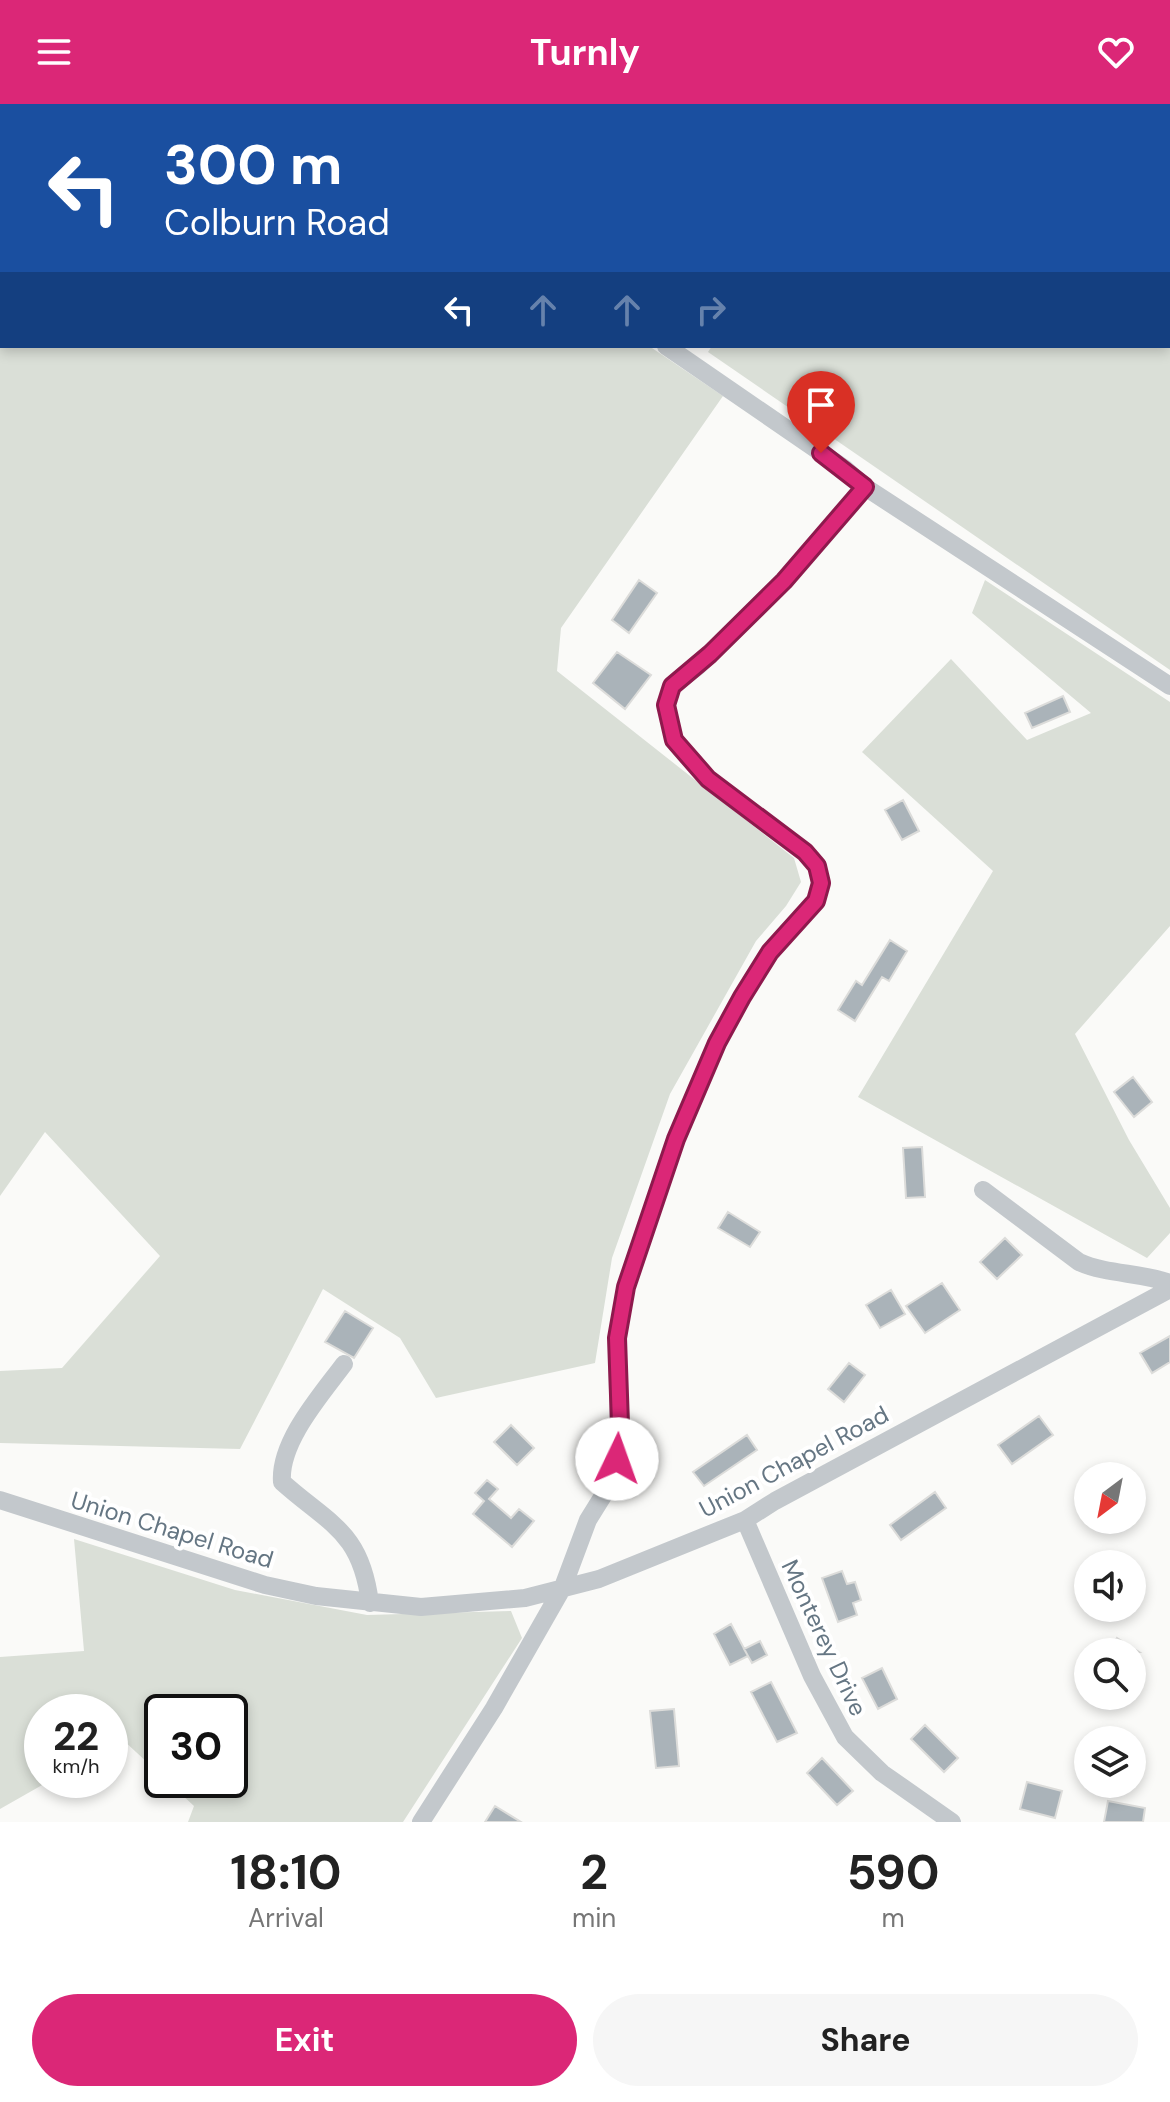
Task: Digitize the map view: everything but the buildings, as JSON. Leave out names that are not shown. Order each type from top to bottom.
[{"type":"street","points":[[669,348],[845,469],[865,487],[1170,686]]},
{"type":"street","points":[[421,1822],[494,1708],[563,1587],[584,1530],[606,1491],[617,1459],[620,1424],[617,1338],[626,1287],[676,1139],[695,1090],[742,997],[770,952],[816,901],[821,883],[817,866],[799,846],[708,779],[674,740],[666,705],[672,686],[698,666],[784,581],[865,487]]},
{"type":"street","points":[[983,1190],[1079,1262],[1095,1269],[1154,1277],[1170,1283]]},
{"type":"street","name":"Union Chapel Road","points":[[0,1500],[265,1585],[316,1596],[421,1607],[525,1598],[599,1579],[745,1520],[1170,1289]]},
{"type":"street","points":[[344,1364],[293,1439],[283,1460],[282,1482],[313,1505],[347,1539],[364,1567],[370,1603]]},
{"type":"street","name":"Monterey Drive","points":[[745,1520],[812,1676],[845,1737],[882,1773],[952,1822]]},
{"type":"shaded area","points":[[0,348],[652,348],[723,396],[561,628],[557,671],[794,858],[801,882],[786,906],[756,941],[670,1094],[612,1258],[595,1363],[436,1398],[400,1338],[323,1289],[240,1449],[0,1443],[0,1371],[62,1368],[160,1256],[45,1132],[0,1196]]},
{"type":"shaded area","points":[[711,348],[1170,348],[1170,670],[708,352]]},
{"type":"shaded area","points":[[985,580],[1170,702],[1170,926],[1075,1034],[1129,1140],[1170,1208],[1170,1233],[1147,1258],[858,1097],[993,871],[862,752],[951,659],[1027,740],[1091,713],[972,613]]},
{"type":"shaded area","points":[[74,1539],[235,1590],[367,1615],[511,1611],[522,1638],[403,1822],[188,1822],[194,1806],[185,1798],[248,1798],[248,1694],[144,1694],[144,1759],[128,1745],[128,1694],[24,1694],[24,1795],[0,1809],[0,1657],[84,1651]]},
{"type":"route","points":[[617,1459],[620,1424],[617,1338],[626,1287],[676,1139],[695,1090],[742,997],[770,952],[816,901],[821,883],[817,866],[805,852],[708,779],[674,740],[666,705],[672,686],[710,654],[784,581],[865,487],[821,453]]}]
